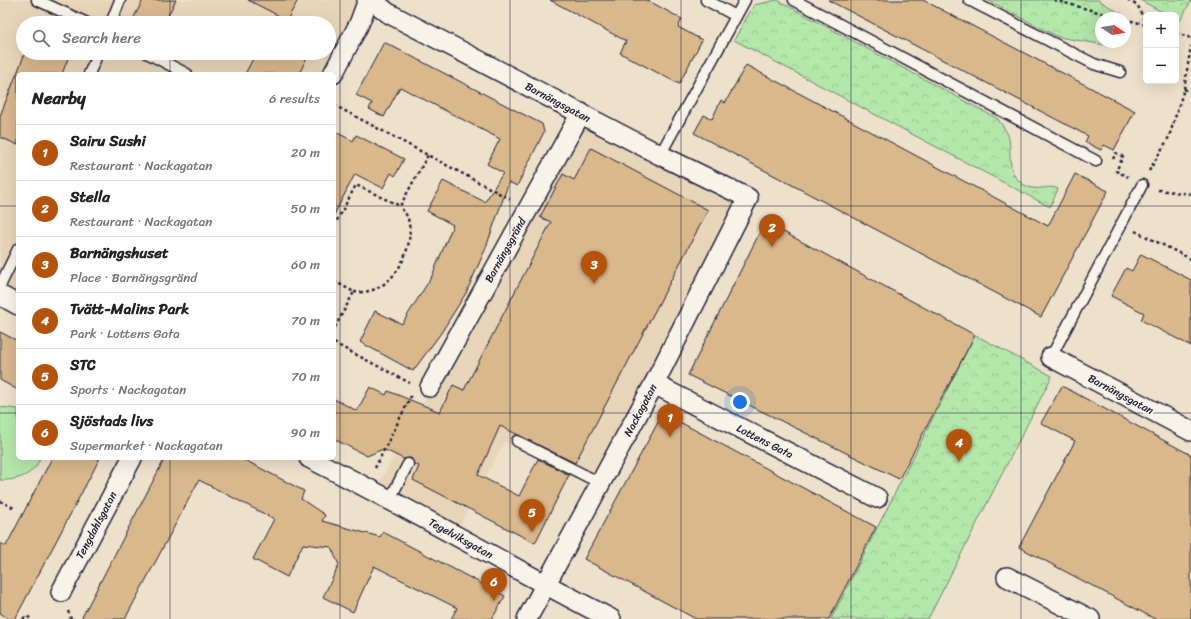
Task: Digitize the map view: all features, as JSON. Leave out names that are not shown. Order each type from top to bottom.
[{"type":"street","points":[[334,72],[359,24],[368,0]]},
{"type":"street","name":"Barnängsgatan","points":[[372,0],[388,13],[660,155],[748,198]]},
{"type":"street","name":"Barnängsgränd","points":[[430,387],[580,113]]},
{"type":"street","name":"Nackagatan","points":[[526,619],[654,384],[748,198]]},
{"type":"street","points":[[0,295],[16,304]]},
{"type":"street","name":"Barnängsgatan","points":[[1051,357],[1191,431]]},
{"type":"street","name":"Lottens Gata","points":[[654,384],[877,498]]},
{"type":"street","name":"Tengdahlsgatan","points":[[61,592],[131,460]]},
{"type":"street","name":"Tegelviksgatan","points":[[313,460],[390,499],[545,585],[611,619]]},
{"type":"street","points":[[1007,577],[1090,619]]},
{"type":"lane","points":[[37,0],[72,16]]},
{"type":"lane","points":[[114,16],[120,0]]},
{"type":"lane","points":[[706,0],[736,16]]},
{"type":"lane","points":[[660,155],[745,0]]},
{"type":"lane","points":[[794,0],[1096,162]]},
{"type":"lane","points":[[969,0],[1094,64],[1120,72]]},
{"type":"lane","points":[[90,72],[95,60]]},
{"type":"lane","points":[[160,60],[183,72]]},
{"type":"lane","points":[[1051,357],[1142,185]]},
{"type":"lane","points":[[0,286],[16,253]]},
{"type":"lane","points":[[517,441],[600,483]]},
{"type":"lane","points":[[390,499],[408,464]]},
{"type":"path","points":[[1054,0],[1098,12]]},
{"type":"path","points":[[1128,0],[1138,6],[1143,18]]},
{"type":"path","points":[[1131,21],[1143,24]]},
{"type":"path","points":[[1179,34],[1191,38]]},
{"type":"path","points":[[1191,46],[1184,89],[1169,137],[1142,185],[1148,188],[1191,194]]},
{"type":"path","points":[[1184,89],[1191,92]]},
{"type":"path","points":[[336,105],[528,209]]},
{"type":"path","points":[[1096,162],[1108,168],[1116,154],[1124,158],[1116,171],[1129,178]]},
{"type":"path","points":[[400,206],[428,155]]},
{"type":"path","points":[[336,222],[356,185],[400,206],[408,217],[410,233],[402,264],[391,279],[380,287],[366,293],[354,292],[336,282]]},
{"type":"path","points":[[1122,224],[1191,259]]},
{"type":"path","points":[[336,325],[354,292]]},
{"type":"path","points":[[336,344],[404,380]]},
{"type":"path","points":[[366,487],[416,386],[430,387]]},
{"type":"path","points":[[0,500],[14,508]]},
{"type":"path","points":[[24,619],[26,616],[32,619]]},
{"type":"shaded area","points":[[0,0],[364,0],[332,72],[16,72],[16,306],[0,298]]},
{"type":"shaded area","points":[[581,116],[744,201],[594,489],[505,441],[455,535],[374,493]]},
{"type":"green space","points":[[777,0],[998,119],[1008,135],[1011,166],[1015,177],[1020,182],[1031,188],[1050,187],[1058,189],[1050,207],[734,40],[754,5]]},
{"type":"green space","points":[[988,0],[1098,0],[1118,12],[1095,12],[1095,43],[1058,37]]},
{"type":"green space","points":[[1140,0],[1191,0],[1180,21],[1179,12],[1162,12]]},
{"type":"green space","points":[[975,335],[1052,376],[928,619],[831,619]]},
{"type":"green space","points":[[0,407],[16,409],[16,460],[39,460],[34,469],[24,476],[0,480]]},
{"type":"building","points":[[143,0],[176,0],[168,16],[135,16]]},
{"type":"building","points":[[248,0],[298,0],[289,16],[279,16]]},
{"type":"building","points":[[550,0],[647,0],[682,19],[678,27],[702,40],[679,84],[620,53],[626,41]]},
{"type":"building","points":[[828,0],[923,0],[1135,111],[1114,150],[1104,145],[1101,150],[1085,142],[1088,136]]},
{"type":"building","points":[[384,42],[542,124],[544,132],[517,186],[509,182],[485,250],[466,293],[441,333],[413,371],[360,342],[375,311],[402,324],[432,276],[453,225],[427,211],[443,181],[485,202],[503,173],[487,164],[500,139],[400,87],[384,117],[369,109],[372,103],[356,95]]},
{"type":"building","points":[[22,60],[67,60],[63,72],[17,72]]},
{"type":"building","points":[[252,60],[306,60],[300,72],[246,72]]},
{"type":"building","points":[[746,65],[1048,226],[1075,174],[1108,191],[1041,317],[694,133],[704,115],[712,119],[721,100],[725,103]]},
{"type":"building","points":[[16,76],[16,144],[0,137],[0,116]]},
{"type":"building","points":[[336,132],[353,141],[356,135],[404,159],[395,176],[391,173],[383,188],[355,174],[336,211]]},
{"type":"building","points":[[591,148],[708,210],[575,463],[500,426],[478,475],[519,496],[538,459],[569,475],[535,543],[413,480],[419,466],[414,464],[411,458],[404,459],[383,449],[367,456],[336,440],[336,400],[357,411],[370,387],[386,395],[388,391],[440,412],[453,385],[464,390],[551,222],[540,217],[563,174],[574,180]]},
{"type":"building","points":[[765,222],[975,335],[899,479],[688,375]]},
{"type":"building","points":[[1141,254],[1191,280],[1191,346],[1141,320],[1144,313],[1111,296],[1126,268],[1132,271]]},
{"type":"building","points":[[0,332],[16,340],[16,389],[0,380]]},
{"type":"building","points":[[1062,386],[1191,455],[1191,619],[1155,619],[1019,547],[1075,441],[1041,423]]},
{"type":"building","points":[[663,413],[876,527],[829,619],[696,619],[584,559]]},
{"type":"building","points":[[51,460],[99,460],[15,619],[9,619],[0,613],[0,543],[6,546]]},
{"type":"building","points":[[164,460],[245,460],[304,491],[301,499],[325,515],[322,521],[380,537],[383,532],[505,596],[492,619],[451,619],[457,608],[374,566],[353,612],[323,597],[339,565],[331,547],[303,544],[287,577],[253,559],[274,519],[199,480],[125,619],[81,619]]},
{"type":"place","name":"Stella","points":[[772,247]]},
{"type":"place","name":"Barnängshuset","points":[[594,284]]},
{"type":"place","name":"Sairu Sushi","points":[[670,437]]},
{"type":"place","name":"Tvätt-Malins Park","points":[[959,462]]},
{"type":"place","name":"STC","points":[[532,532]]},
{"type":"place","name":"Sjöstads livs","points":[[494,601]]}]
